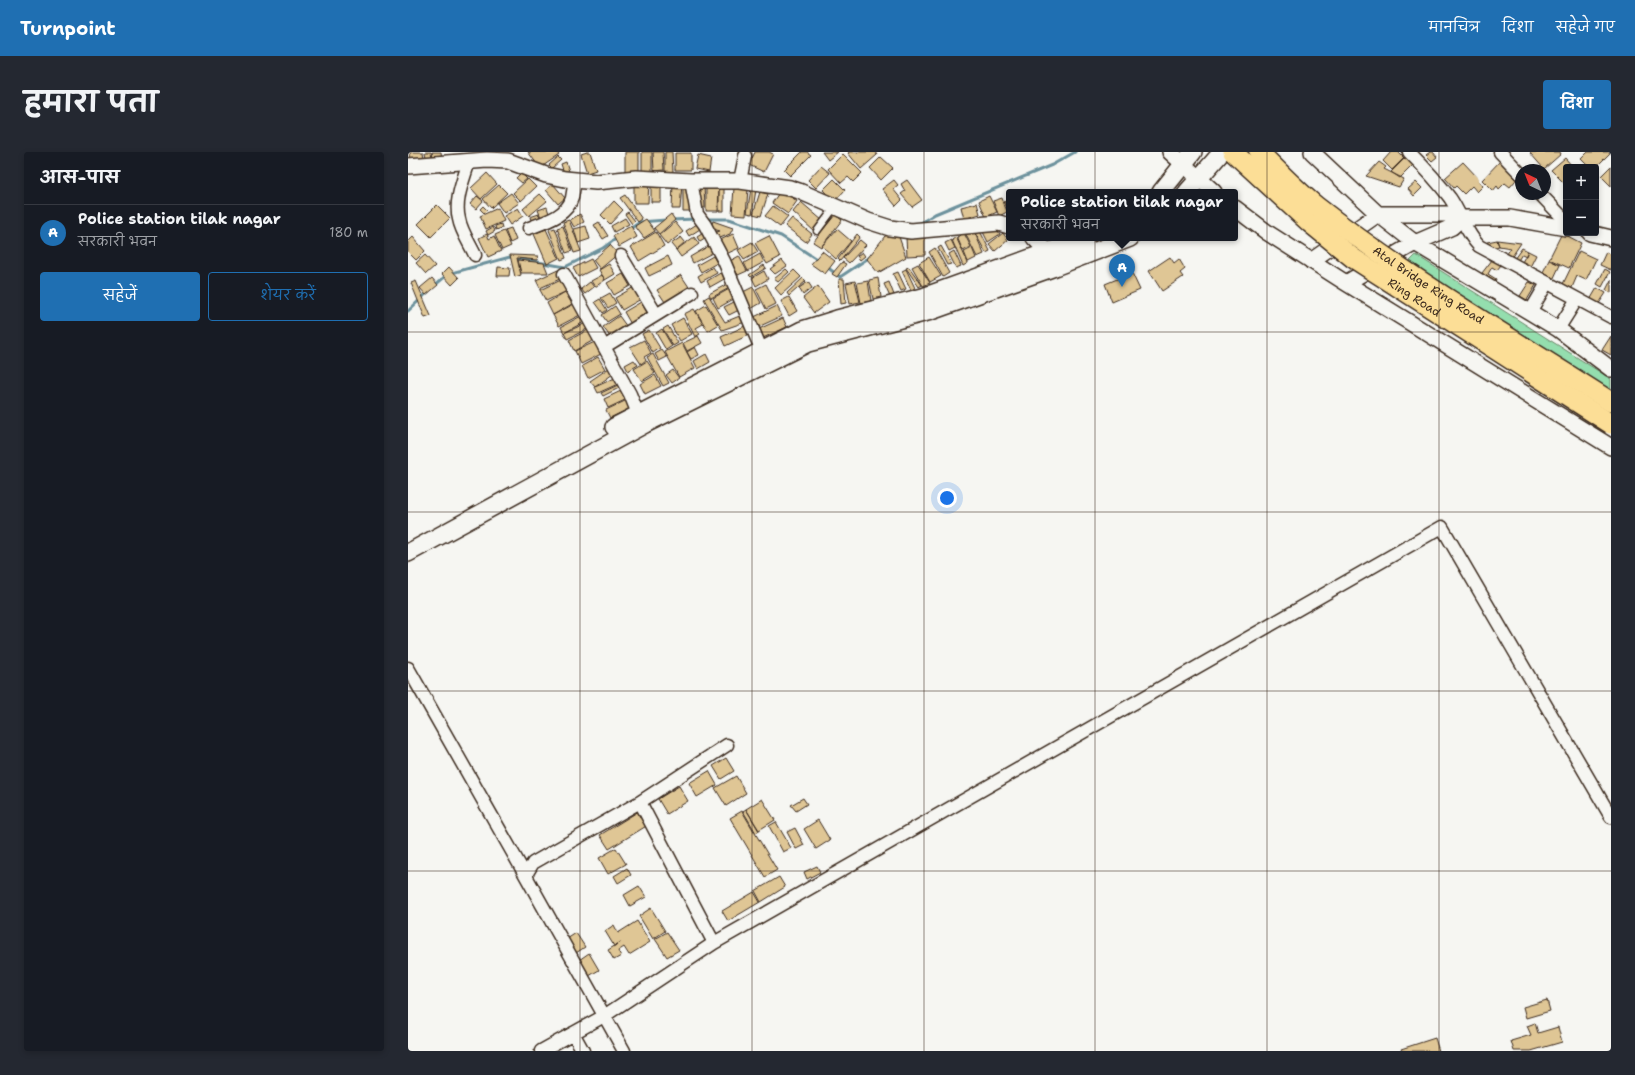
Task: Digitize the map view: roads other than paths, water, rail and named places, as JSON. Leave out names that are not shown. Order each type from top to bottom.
[{"type":"main road","points":[[1189,189],[1222,152]]},
{"type":"main road","name":"Ring Road","points":[[1232,152],[1310,223],[1353,258],[1611,424]]},
{"type":"main road","name":"Atal Bridge Ring Road","points":[[1259,152],[1315,205],[1368,245],[1412,276],[1611,402]]},
{"type":"main road","points":[[1163,189],[1188,158]]},
{"type":"main road","points":[[408,542],[638,414],[802,330],[837,319],[923,297],[1077,241]]},
{"type":"main road","points":[[408,553],[645,424],[808,343],[931,311],[1052,268],[1122,241]]},
{"type":"street","points":[[1170,152],[1188,158],[1198,178],[1211,189]]},
{"type":"street","points":[[1312,152],[1378,214],[1415,243],[1558,329],[1611,369]]},
{"type":"street","points":[[1409,152],[1450,198],[1462,218],[1471,238],[1479,246],[1611,317]]},
{"type":"street","points":[[1500,152],[1515,168]]},
{"type":"street","points":[[408,166],[469,161],[488,156],[546,174],[575,180],[596,182],[636,178],[691,181],[740,181],[790,188],[836,206],[868,221],[890,228],[911,231],[999,223],[1006,225]]},
{"type":"street","points":[[740,181],[745,156]]},
{"type":"street","points":[[469,161],[459,194],[458,211],[459,219],[475,255]]},
{"type":"street","points":[[529,228],[551,220],[564,211],[571,200],[575,180]]},
{"type":"street","points":[[691,181],[697,214],[705,225],[724,261],[762,351]]},
{"type":"street","points":[[1546,200],[1563,218]]},
{"type":"street","points":[[1238,210],[1268,233],[1311,261],[1611,447]]},
{"type":"street","points":[[1311,261],[1378,214],[1449,214],[1462,218],[1510,218],[1563,227]]},
{"type":"street","points":[[1346,282],[1415,243],[1452,227],[1462,218]]},
{"type":"street","points":[[1599,235],[1611,238]]},
{"type":"street","points":[[1037,241],[1046,251],[1052,268]]},
{"type":"street","points":[[621,256],[656,314]]},
{"type":"street","points":[[564,274],[630,394],[638,414]]},
{"type":"street","points":[[1530,312],[1547,283]]},
{"type":"street","points":[[604,347],[692,293]]},
{"type":"street","points":[[1558,329],[1577,299]]},
{"type":"street","points":[[541,1051],[604,1016],[714,943],[1442,527],[1611,817]]},
{"type":"street","points":[[408,668],[624,1051]]},
{"type":"street","points":[[527,878],[527,874],[533,863],[640,802],[727,745]]},
{"type":"street","points":[[640,802],[714,943]]},
{"type":"street","points":[[573,1033],[583,1051]]},
{"type":"lane","points":[[818,231],[836,206]]},
{"type":"waterway","points":[[919,224],[935,214],[1052,165],[1075,152]]},
{"type":"waterway","points":[[671,220],[696,219]]},
{"type":"waterway","points":[[705,219],[729,219],[781,236],[818,260]]},
{"type":"waterway","points":[[630,229],[640,222],[666,220]]},
{"type":"waterway","points":[[434,286],[448,274],[510,257],[565,267],[603,248],[617,238]]},
{"type":"waterway","points":[[827,267],[840,277],[870,257]]},
{"type":"waterway","points":[[408,311],[428,292]]},
{"type":"place","name":"Police station tilak nagar","points":[[1122,287]]}]
